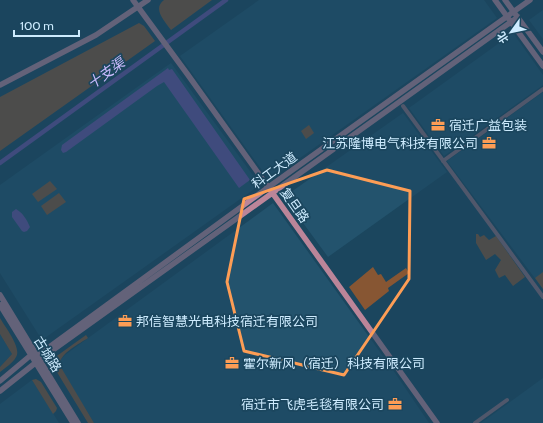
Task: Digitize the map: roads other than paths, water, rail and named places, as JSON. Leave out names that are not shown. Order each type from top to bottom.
[{"type":"street","name":"复旦路","points":[[133,0],[437,423]]},
{"type":"street","points":[[0,85],[96,35],[148,0]]},
{"type":"street","points":[[495,0],[543,66]]},
{"type":"street","points":[[505,0],[543,52]]},
{"type":"street","name":"科工大道","points":[[36,358],[268,187],[530,0]]},
{"type":"street","name":"科工大道","points":[[36,358],[273,193],[518,17]]},
{"type":"street","points":[[443,161],[543,89]]},
{"type":"street","points":[[403,106],[543,297]]},
{"type":"street","name":"古城路","points":[[0,296],[73,423]]},
{"type":"street","name":"古城路","points":[[0,305],[78,423]]},
{"type":"street","points":[[0,381],[36,358]]},
{"type":"street","points":[[0,391],[36,358]]},
{"type":"street","points":[[475,423],[507,400]]},
{"type":"waterway","name":"十支渠","points":[[0,163],[226,0]]},
{"type":"place","name":"宿迁广益包装","points":[[438,125]]},
{"type":"place","name":"江苏隆博电气科技有限公司","points":[[489,143]]},
{"type":"place","name":"邦信智慧光电科技宿迁有限公司","points":[[125,321]]},
{"type":"place","name":"霍尔新风（宿迁）科技有限公司","points":[[232,363]]},
{"type":"place","name":"宿迁市飞虎毛毯有限公司","points":[[395,404]]}]
